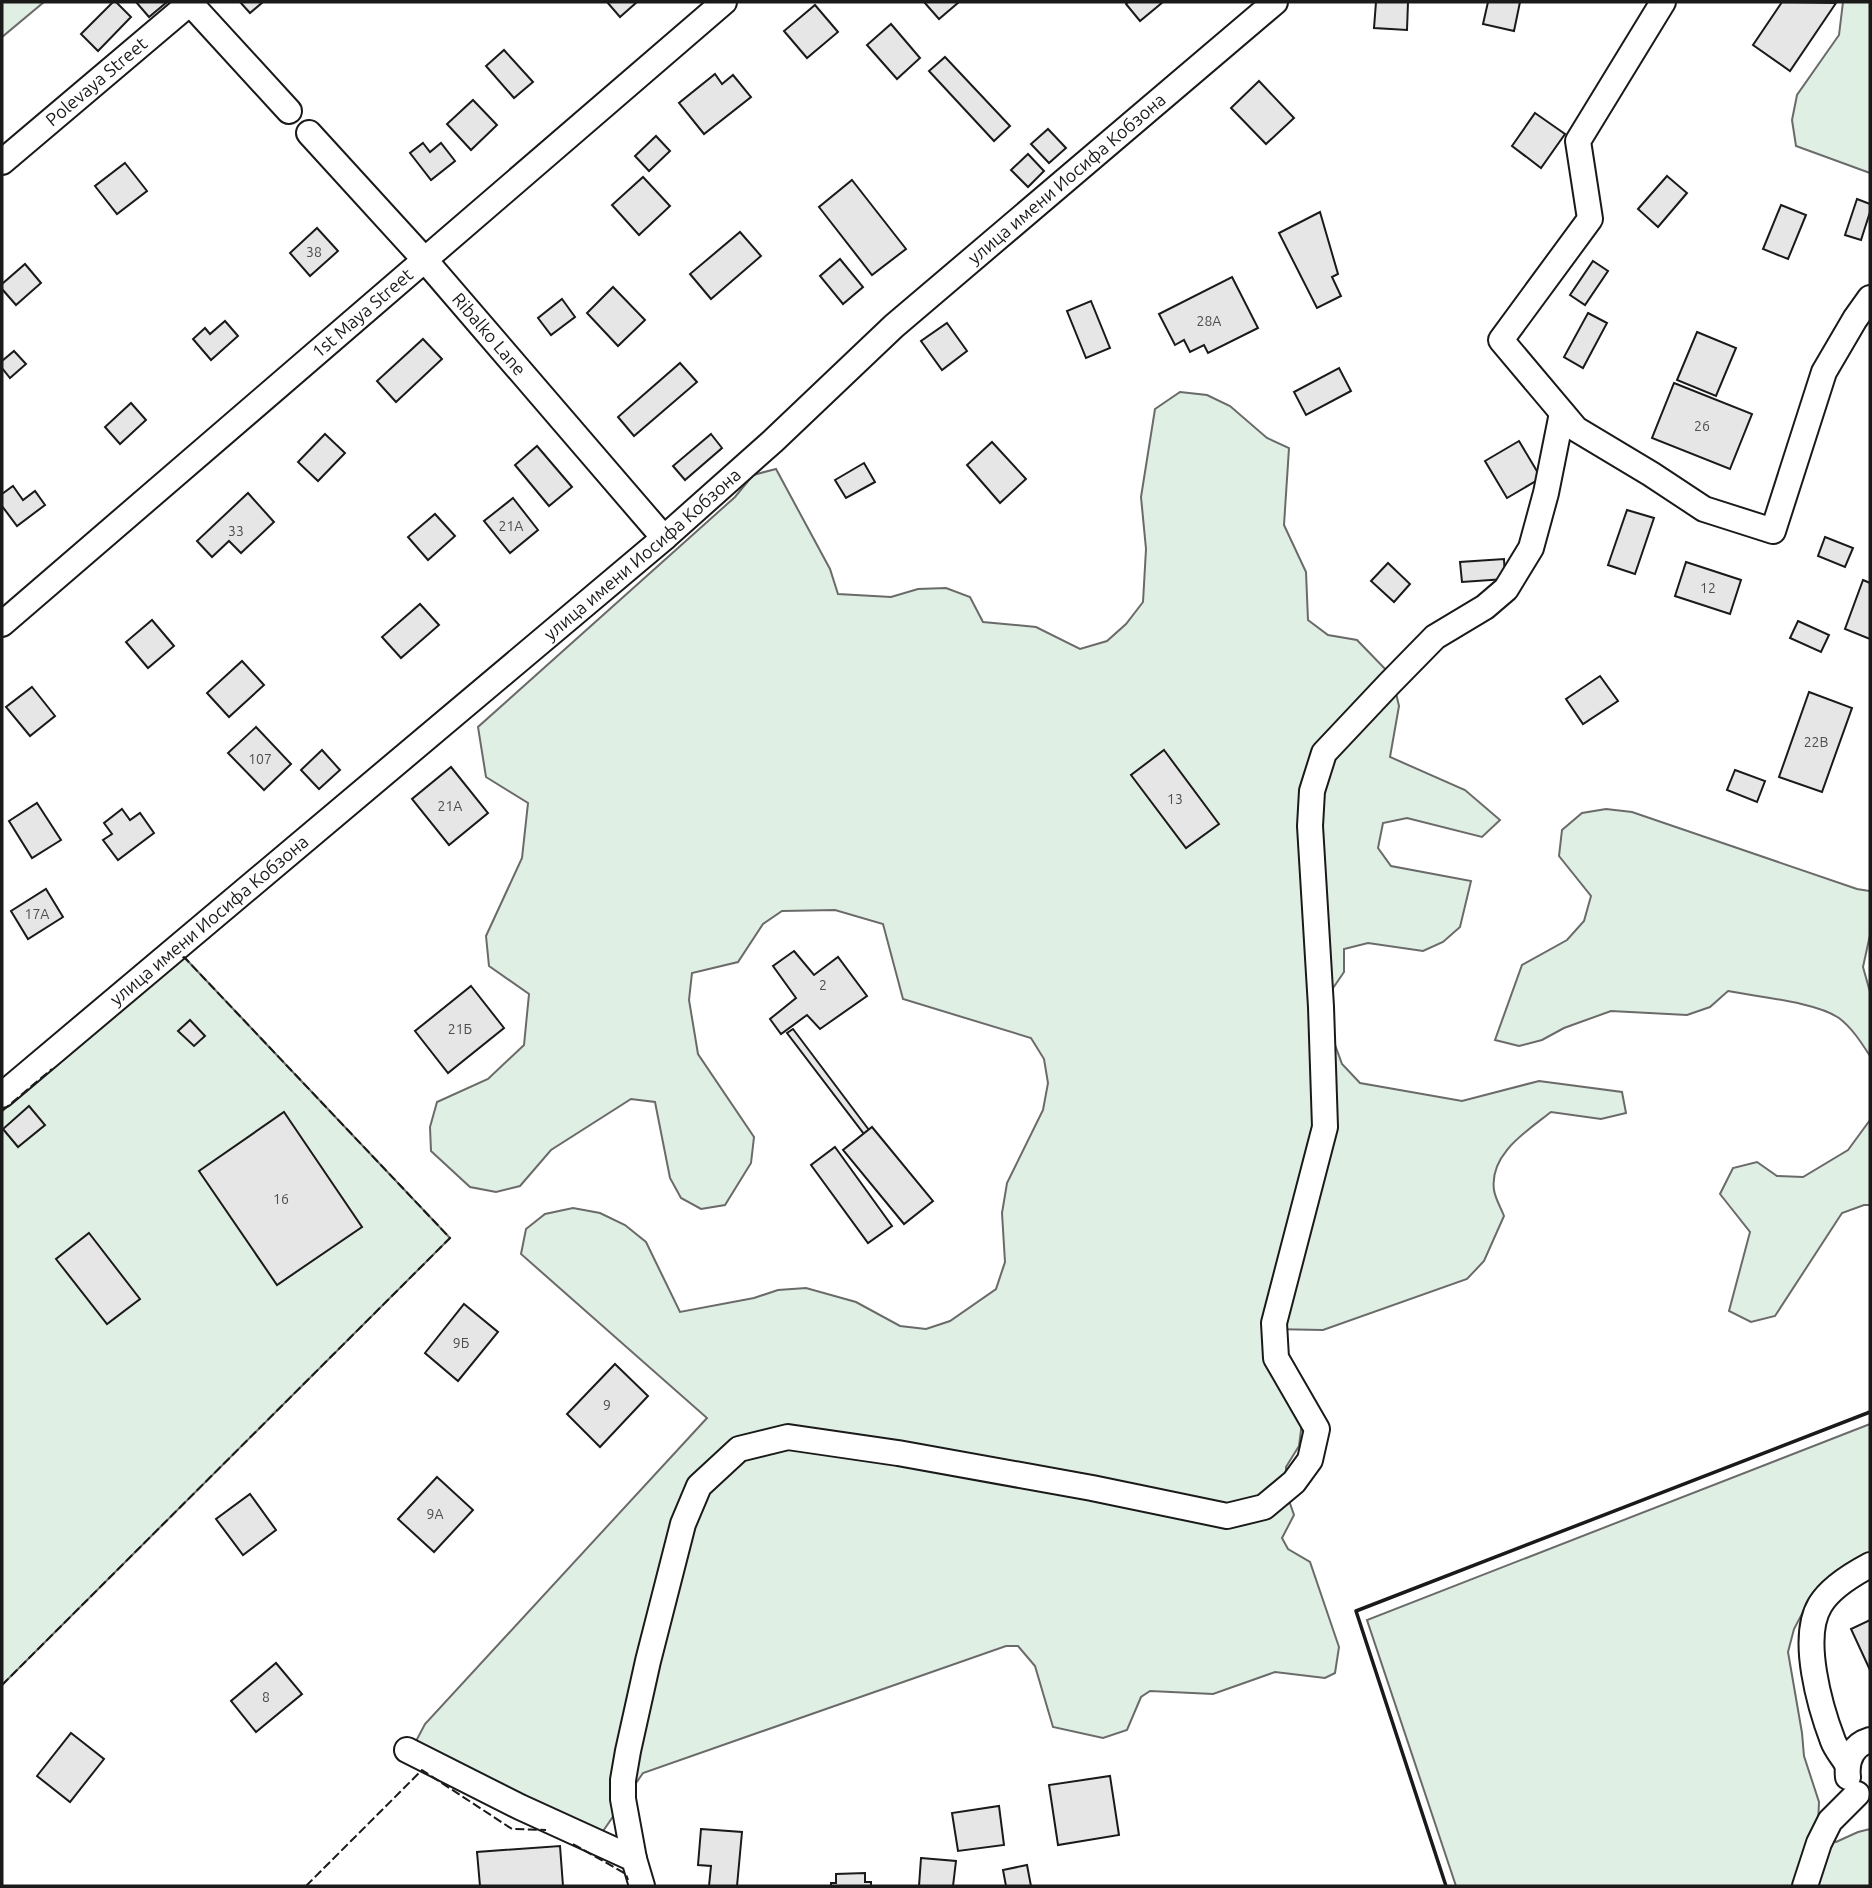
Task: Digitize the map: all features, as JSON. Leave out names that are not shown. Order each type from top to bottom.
[{"type":"street","points":[[190,2],[289,111]]},
{"type":"street","name":"Polevaya Street","points":[[2,162],[190,2]]},
{"type":"street","name":"1st Maya Street","points":[[2,624],[724,2]]},
{"type":"street","name":"улица имени Иосифа Кобзона","points":[[2,1095],[664,538],[773,441],[894,326],[1275,2]]},
{"type":"street","points":[[1662,2],[1578,141],[1590,219],[1501,340],[1576,429],[1704,509],[1773,531],[1824,372],[1870,298]]},
{"type":"street","name":"Ribalko Lane","points":[[309,133],[424,260],[664,538]]},
{"type":"street","points":[[642,1886],[623,1799],[628,1751],[683,1524],[699,1486],[739,1449],[788,1437],[898,1453],[1227,1516],[1264,1507],[1294,1482],[1310,1460],[1317,1429],[1276,1358],[1274,1323],[1325,1127],[1310,827],[1312,791],[1324,753],[1389,684],[1435,637],[1485,607],[1506,589],[1531,548],[1546,493],[1562,413]]},
{"type":"street","points":[[1847,1764],[1834,1743],[1814,1678],[1811,1634],[1819,1605],[1833,1590],[1870,1565]]},
{"type":"street","points":[[1805,1886],[1819,1843],[1830,1821],[1863,1798],[1850,1785],[1847,1764],[1853,1751],[1870,1740]]},
{"type":"street","points":[[407,1750],[520,1807],[634,1859]]},
{"type":"green space","points":[[2,2],[44,2],[2,37]]},
{"type":"green space","points":[[1843,2],[1870,2],[1870,173],[1796,146],[1792,120],[1797,95],[1839,35]]},
{"type":"green space","points":[[1180,392],[1207,395],[1230,406],[1267,438],[1289,448],[1284,525],[1306,572],[1308,620],[1328,635],[1357,640],[1392,676],[1399,706],[1390,757],[1465,790],[1500,820],[1482,837],[1407,818],[1383,823],[1378,848],[1391,866],[1471,881],[1460,927],[1443,942],[1423,951],[1368,943],[1344,949],[1344,972],[1329,994],[1326,1020],[1342,1064],[1360,1083],[1462,1101],[1539,1081],[1622,1092],[1626,1113],[1601,1119],[1551,1112],[1512,1145],[1497,1165],[1494,1177],[1495,1193],[1504,1216],[1484,1261],[1467,1279],[1323,1330],[1268,1329],[1302,1422],[1299,1446],[1286,1467],[1286,1492],[1294,1515],[1282,1538],[1288,1549],[1310,1562],[1339,1647],[1335,1673],[1325,1678],[1275,1672],[1213,1694],[1150,1691],[1141,1697],[1127,1730],[1103,1738],[1053,1727],[1035,1666],[1018,1646],[1006,1646],[643,1773],[601,1834],[415,1743],[425,1724],[707,1418],[521,1254],[526,1229],[545,1214],[573,1208],[600,1213],[625,1225],[646,1242],[680,1312],[754,1298],[778,1290],[806,1288],[856,1302],[900,1326],[926,1329],[950,1321],[996,1289],[1005,1262],[1002,1213],[1007,1183],[1043,1110],[1048,1083],[1044,1059],[1031,1038],[903,999],[883,924],[835,910],[782,911],[763,924],[738,962],[692,973],[689,1000],[698,1054],[754,1137],[751,1163],[725,1205],[701,1209],[681,1198],[670,1178],[655,1102],[631,1099],[551,1150],[520,1186],[496,1192],[470,1187],[431,1151],[430,1127],[437,1102],[488,1079],[524,1045],[529,994],[489,966],[486,936],[522,858],[528,803],[486,777],[478,727],[735,497],[753,475],[776,469],[830,569],[838,594],[891,597],[918,589],[946,588],[970,597],[983,622],[1036,627],[1080,649],[1107,641],[1126,624],[1143,602],[1146,549],[1141,497],[1155,409]]},
{"type":"green space","points":[[1606,809],[1632,812],[1857,889],[1870,891],[1870,935],[1863,967],[1870,992],[1870,1056],[1848,1026],[1829,1012],[1802,1004],[1728,991],[1710,1007],[1687,1015],[1611,1011],[1564,1028],[1542,1040],[1519,1046],[1495,1040],[1522,965],[1567,940],[1584,921],[1591,896],[1559,856],[1562,830],[1582,813]]},
{"type":"green space","points":[[184,957],[450,1238],[2,1685],[2,1111]]},
{"type":"green space","points":[[1870,1120],[1870,1205],[1842,1213],[1775,1316],[1751,1322],[1729,1311],[1750,1232],[1720,1194],[1733,1168],[1757,1162],[1777,1176],[1803,1177],[1848,1150]]},
{"type":"green space","points":[[1870,1424],[1870,1558],[1821,1589],[1805,1608],[1794,1629],[1788,1652],[1804,1756],[1819,1802],[1818,1825],[1836,1842],[1870,1829],[1870,1886],[1456,1886],[1367,1620]]},
{"type":"building","points":[[113,2],[131,17],[98,51],[81,34]]},
{"type":"building","points":[[136,2],[167,2],[149,17]]},
{"type":"building","points":[[240,2],[263,2],[250,13]]},
{"type":"building","points":[[607,2],[637,2],[620,17]]},
{"type":"building","points":[[924,2],[959,2],[939,19]]},
{"type":"building","points":[[1163,2],[1140,21],[1126,4]]},
{"type":"building","points":[[1376,2],[1408,2],[1407,30],[1374,28]]},
{"type":"building","points":[[1488,2],[1520,2],[1514,31],[1483,24]]},
{"type":"building","points":[[1782,2],[1836,3],[1790,71],[1753,45]]},
{"type":"building","points":[[815,5],[838,32],[807,58],[784,31]]},
{"type":"building","points":[[891,24],[920,58],[897,79],[867,45]]},
{"type":"building","points":[[504,50],[533,82],[514,98],[486,66]]},
{"type":"building","points":[[945,57],[1010,126],[994,141],[929,71]]},
{"type":"building","points":[[715,74],[722,84],[733,75],[751,97],[704,134],[679,103]]},
{"type":"building","points":[[1259,81],[1294,118],[1266,144],[1231,108]]},
{"type":"building","points":[[473,100],[497,125],[471,150],[447,124]]},
{"type":"building","points":[[1535,113],[1565,134],[1541,168],[1512,146]]},
{"type":"building","points":[[1048,129],[1066,148],[1049,163],[1031,144]]},
{"type":"building","points":[[656,136],[670,151],[649,171],[635,156]]},
{"type":"building","points":[[423,143],[430,152],[441,143],[455,161],[431,180],[410,153]]},
{"type":"building","points":[[1028,154],[1044,171],[1028,187],[1011,170]]},
{"type":"building","points":[[125,163],[147,191],[117,214],[95,186]]},
{"type":"building","points":[[1667,176],[1687,193],[1658,227],[1638,209]]},
{"type":"building","points":[[643,177],[670,206],[639,235],[612,205]]},
{"type":"building","points":[[852,180],[906,249],[872,275],[819,207]]},
{"type":"building","points":[[1857,199],[1870,204],[1861,240],[1845,235]]},
{"type":"building","points":[[1781,205],[1806,215],[1788,259],[1763,249]]},
{"type":"building","points":[[1320,212],[1338,274],[1332,277],[1341,296],[1317,308],[1279,233]]},
{"type":"building","points":[[317,228],[338,251],[310,276],[290,253]]},
{"type":"building","points":[[740,232],[761,256],[711,299],[690,274]]},
{"type":"building","points":[[840,259],[863,287],[843,304],[820,276]]},
{"type":"building","points":[[1593,261],[1608,271],[1585,305],[1570,295]]},
{"type":"building","points":[[25,264],[41,283],[16,305],[2,289],[2,284]]},
{"type":"building","points":[[1232,277],[1258,328],[1208,353],[1204,345],[1190,352],[1184,340],[1175,345],[1159,314]]},
{"type":"building","points":[[613,287],[645,320],[618,346],[587,313]]},
{"type":"building","points":[[562,299],[575,317],[551,335],[538,318]]},
{"type":"building","points":[[1091,301],[1110,348],[1086,358],[1067,311]]},
{"type":"building","points":[[1588,313],[1607,323],[1583,368],[1564,357]]},
{"type":"building","points":[[225,321],[238,336],[211,360],[193,339],[205,328],[210,334]]},
{"type":"building","points":[[947,323],[967,351],[942,370],[921,341]]},
{"type":"building","points":[[1697,332],[1736,348],[1716,396],[1677,380]]},
{"type":"building","points":[[423,339],[442,359],[396,402],[377,381]]},
{"type":"building","points":[[14,351],[26,364],[10,378],[2,368],[2,361]]},
{"type":"building","points":[[680,363],[697,382],[634,436],[618,417]]},
{"type":"building","points":[[1339,368],[1351,391],[1306,415],[1294,392]]},
{"type":"building","points":[[1674,383],[1752,414],[1730,469],[1652,438]]},
{"type":"building","points":[[131,403],[146,420],[120,444],[105,427]]},
{"type":"building","points":[[325,434],[345,453],[318,481],[298,462]]},
{"type":"building","points":[[711,434],[722,448],[685,480],[673,466]]},
{"type":"building","points":[[1519,441],[1541,478],[1507,498],[1485,461]]},
{"type":"building","points":[[992,442],[1026,479],[1000,503],[967,465]]},
{"type":"building","points":[[537,446],[572,487],[549,506],[515,465]]},
{"type":"building","points":[[864,463],[875,482],[846,498],[835,480]]},
{"type":"building","points":[[13,486],[23,500],[35,491],[45,505],[17,526],[2,506],[2,494]]},
{"type":"building","points":[[248,493],[274,522],[241,553],[229,541],[212,557],[197,541]]},
{"type":"building","points":[[513,498],[538,530],[510,553],[484,521]]},
{"type":"building","points":[[1627,510],[1654,518],[1635,574],[1608,565]]},
{"type":"building","points":[[435,514],[455,536],[428,560],[408,537]]},
{"type":"building","points":[[1825,537],[1853,548],[1845,567],[1818,556]]},
{"type":"building","points":[[1504,559],[1505,579],[1462,582],[1460,562]]},
{"type":"building","points":[[1686,562],[1741,580],[1730,614],[1675,596]]},
{"type":"building","points":[[1388,563],[1410,584],[1394,602],[1371,581]]},
{"type":"building","points":[[1863,580],[1870,583],[1870,639],[1845,629]]},
{"type":"building","points":[[420,604],[439,625],[401,658],[382,637]]},
{"type":"building","points":[[152,620],[174,646],[148,668],[126,642]]},
{"type":"building","points":[[1798,621],[1829,635],[1821,652],[1790,638]]},
{"type":"building","points":[[242,661],[264,685],[229,717],[207,693]]},
{"type":"building","points":[[1600,676],[1618,701],[1583,724],[1566,699]]},
{"type":"building","points":[[32,687],[55,716],[30,736],[6,707]]},
{"type":"building","points":[[1809,692],[1852,708],[1822,792],[1779,777]]},
{"type":"building","points":[[256,727],[291,764],[264,790],[228,753]]},
{"type":"building","points":[[322,750],[340,770],[319,789],[301,770]]},
{"type":"building","points":[[1164,750],[1219,824],[1186,848],[1131,775]]},
{"type":"building","points":[[451,767],[488,813],[449,845],[412,799]]},
{"type":"building","points":[[1735,770],[1765,781],[1757,802],[1727,790]]},
{"type":"building","points":[[37,803],[61,840],[32,858],[9,821]]},
{"type":"building","points":[[122,809],[130,820],[140,813],[154,833],[118,860],[103,840],[112,834],[104,823]]},
{"type":"building","points":[[46,889],[63,917],[28,939],[11,911]]},
{"type":"building","points":[[794,951],[814,975],[838,957],[867,996],[820,1029],[807,1015],[781,1034],[770,1019],[796,998],[773,966]]},
{"type":"building","points":[[471,986],[504,1028],[448,1073],[415,1031]]},
{"type":"building","points":[[190,1020],[205,1036],[194,1046],[178,1031]]},
{"type":"building","points":[[793,1029],[869,1130],[864,1134],[787,1033]]},
{"type":"building","points":[[29,1106],[45,1125],[18,1147],[3,1129]]},
{"type":"building","points":[[284,1112],[362,1227],[277,1285],[199,1171]]},
{"type":"building","points":[[872,1127],[933,1201],[904,1224],[843,1150]]},
{"type":"building","points":[[835,1147],[892,1226],[868,1243],[811,1165]]},
{"type":"building","points":[[89,1233],[140,1299],[107,1324],[56,1259]]},
{"type":"building","points":[[464,1304],[498,1332],[458,1381],[425,1353]]},
{"type":"building","points":[[615,1364],[648,1396],[600,1447],[567,1414]]},
{"type":"building","points":[[437,1477],[473,1510],[434,1552],[398,1519]]},
{"type":"building","points":[[250,1494],[276,1530],[243,1555],[216,1519]]},
{"type":"building","points":[[1870,1620],[1870,1670],[1851,1629]]},
{"type":"building","points":[[276,1663],[302,1694],[256,1732],[231,1701]]},
{"type":"building","points":[[71,1733],[104,1759],[70,1802],[37,1776]]},
{"type":"building","points":[[1110,1776],[1119,1835],[1058,1845],[1049,1785]]},
{"type":"building","points":[[999,1806],[1004,1845],[958,1851],[952,1813]]},
{"type":"building","points":[[701,1829],[742,1832],[737,1886],[709,1886],[711,1866],[698,1865]]},
{"type":"building","points":[[560,1846],[563,1886],[480,1886],[477,1852]]},
{"type":"building","points":[[921,1858],[956,1861],[953,1886],[919,1886]]},
{"type":"building","points":[[1027,1865],[1031,1886],[1006,1886],[1003,1870]]},
{"type":"building","points":[[865,1873],[865,1882],[871,1882],[871,1886],[831,1886],[831,1883],[836,1883],[836,1874]]},
{"type":"fence","points":[[2,1685],[450,1238],[184,957],[180,960]]},
{"type":"fence","points":[[2,1111],[52,1069]]},
{"type":"fence","points":[[306,1886],[422,1770],[512,1829],[546,1830]]},
{"type":"fence","points":[[573,1844],[626,1874],[628,1880]]},
{"type":"wall","points":[[1446,1886],[1356,1611],[1870,1412]]}]
